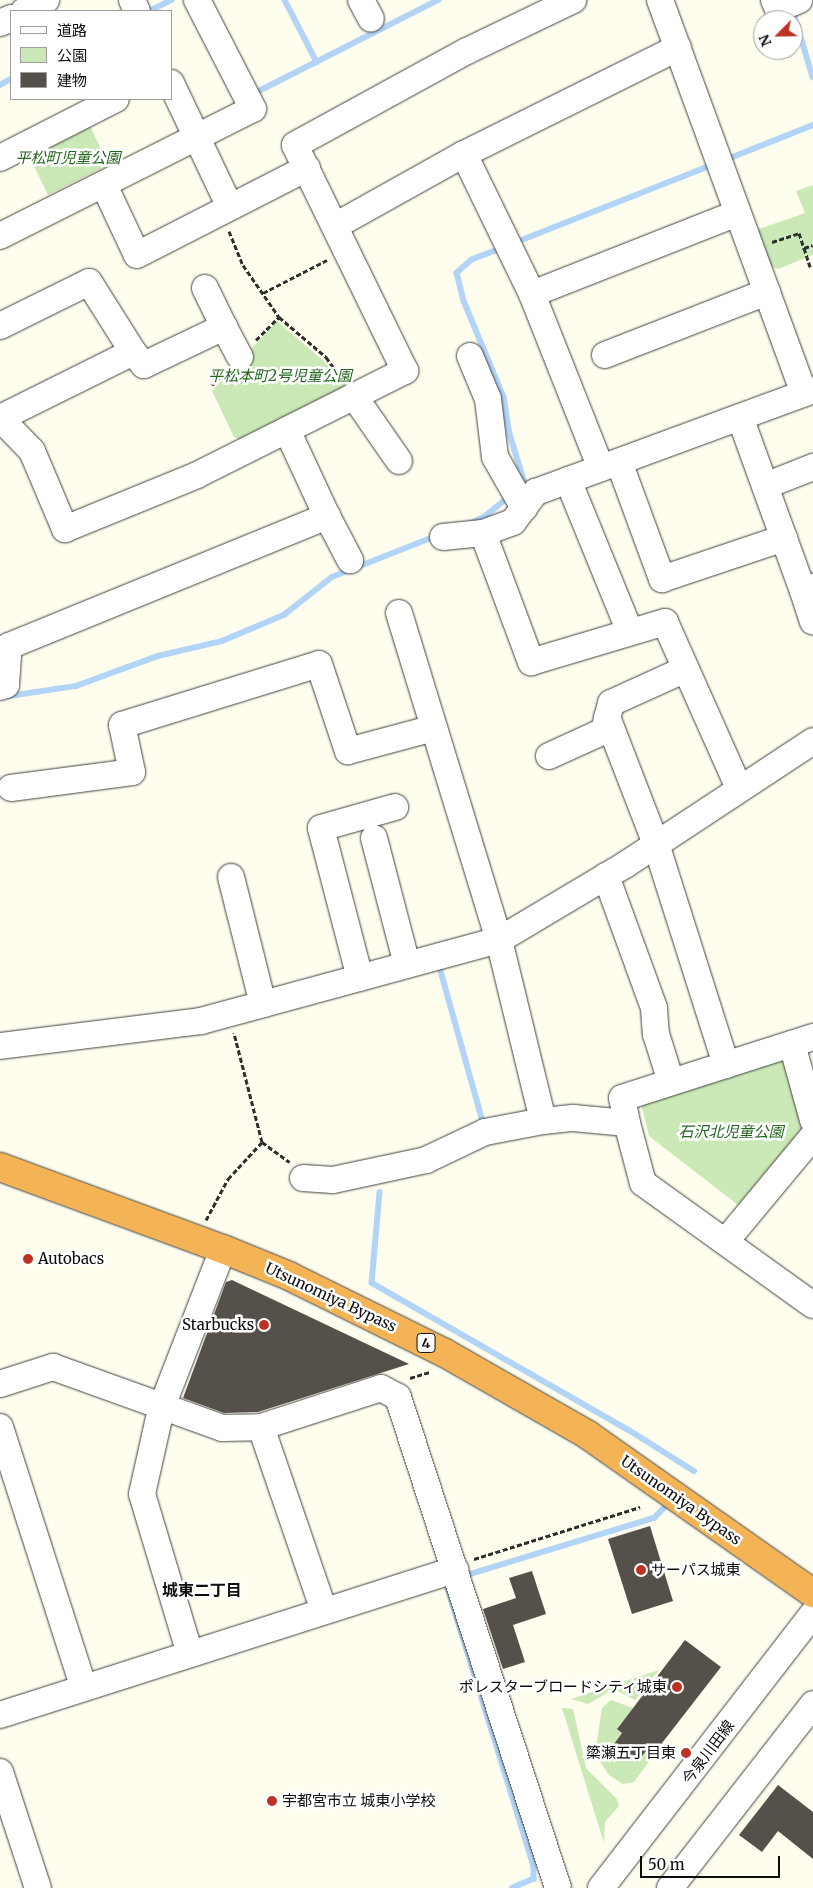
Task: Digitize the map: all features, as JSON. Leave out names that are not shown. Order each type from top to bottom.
[{"type":"highway","name":"Utsunomiya Bypass","points":[[0,1167],[181,1232],[377,1318],[588,1435],[813,1593]]},
{"type":"street","points":[[26,10],[46,0]]},
{"type":"street","points":[[0,236],[253,109],[197,0]]},
{"type":"street","points":[[133,352],[0,418],[32,451],[65,529],[197,475],[405,371],[295,145],[467,51],[573,0]]},
{"type":"street","points":[[443,537],[483,533],[513,522],[536,492],[808,392],[767,292],[660,0]]},
{"type":"street","points":[[774,0],[778,8],[799,0]]},
{"type":"street","points":[[334,226],[464,154],[678,48]]},
{"type":"street","points":[[172,85],[197,138],[225,209]]},
{"type":"street","points":[[0,158],[114,100]]},
{"type":"street","points":[[464,154],[532,294],[662,579],[784,538]]},
{"type":"street","points":[[104,185],[137,255],[307,168]]},
{"type":"street","points":[[532,294],[738,213]]},
{"type":"street","points":[[0,326],[89,282],[133,352],[144,365],[224,326]]},
{"type":"street","points":[[205,288],[240,357]]},
{"type":"street","points":[[605,355],[767,292]]},
{"type":"street","points":[[470,356],[488,399],[495,457],[524,508]]},
{"type":"street","points":[[354,396],[399,461]]},
{"type":"street","points":[[740,417],[784,538],[808,589],[813,621]]},
{"type":"street","points":[[287,430],[327,516],[350,560]]},
{"type":"street","points":[[765,486],[813,467]]},
{"type":"street","points":[[568,480],[630,632]]},
{"type":"street","points":[[0,687],[6,685],[9,646],[327,516]]},
{"type":"street","points":[[483,533],[531,662],[665,622],[739,788]]},
{"type":"street","points":[[398,614],[499,940],[543,1121]]},
{"type":"street","points":[[11,788],[132,772],[122,725],[319,664],[348,750],[434,728]]},
{"type":"street","points":[[549,756],[604,731],[611,703],[686,669]]},
{"type":"street","points":[[607,717],[656,844],[726,1065]]},
{"type":"street","points":[[0,1046],[201,1021],[499,940],[606,876],[813,741]]},
{"type":"street","points":[[360,978],[321,828],[395,807]]},
{"type":"street","points":[[374,838],[407,965]]},
{"type":"street","points":[[606,876],[654,1008],[656,1034],[671,1082]]},
{"type":"street","points":[[231,878],[262,1004]]},
{"type":"street","points":[[813,1120],[803,1040],[622,1098],[643,1183],[813,1305]]},
{"type":"street","points":[[303,1178],[334,1180],[426,1160],[486,1132],[543,1121],[573,1118],[627,1123]]},
{"type":"street","points":[[725,1242],[813,1136]]},
{"type":"street","points":[[190,1654],[142,1494],[161,1409],[223,1249]]},
{"type":"street","points":[[0,1384],[53,1367],[161,1409],[222,1428],[261,1427],[381,1388],[398,1397],[558,1888]]},
{"type":"street","points":[[0,1427],[84,1688]]},
{"type":"street","points":[[261,1427],[324,1611]]},
{"type":"street","points":[[0,1714],[454,1568]]},
{"type":"street","name":"今泉川田線","points":[[601,1888],[813,1614]]},
{"type":"street","points":[[670,1888],[813,1704]]},
{"type":"street","points":[[0,1772],[38,1888]]},
{"type":"path","points":[[225,209],[243,265],[263,294],[279,317],[326,357],[354,396]]},
{"type":"path","points":[[751,249],[798,232],[810,267]]},
{"type":"path","points":[[804,248],[813,245]]},
{"type":"path","points":[[263,294],[346,250]]},
{"type":"path","points":[[212,385],[279,317]]},
{"type":"path","points":[[229,1014],[262,1142],[297,1167],[303,1178]]},
{"type":"path","points":[[181,1232],[205,1221],[228,1179],[262,1142]]},
{"type":"path","points":[[454,1568],[640,1507]]},
{"type":"green space","name":"平松町児童公園","points":[[88,121],[108,165],[48,195],[27,152]]},
{"type":"green space","points":[[813,185],[813,255],[778,269],[766,265],[753,231],[805,213],[796,191]]},
{"type":"green space","name":"平松本町2号児童公園","points":[[277,321],[326,363],[346,387],[241,440],[234,437],[212,391]]},
{"type":"green space","name":"石沢北児童公園","points":[[783,1057],[803,1131],[738,1205],[649,1136],[641,1104]]},
{"type":"green space","points":[[659,1670],[635,1700],[614,1689],[588,1704],[571,1699]]},
{"type":"green space","points":[[611,1700],[633,1708],[617,1728],[622,1733],[614,1744],[637,1762],[646,1751],[653,1756],[634,1782],[623,1784],[609,1775],[595,1754],[602,1708]]},
{"type":"green space","points":[[562,1708],[573,1709],[586,1768],[617,1799],[619,1806],[605,1822],[604,1843]]},
{"type":"building","name":"Starbucks","points":[[232,1280],[409,1364],[258,1412],[224,1413],[183,1398],[226,1282]]},
{"type":"building","name":"サーパス城東","points":[[650,1526],[673,1601],[632,1614],[608,1539]]},
{"type":"building","points":[[532,1571],[546,1614],[513,1625],[525,1662],[503,1669],[483,1609],[516,1598],[509,1578]]},
{"type":"building","name":"ポレスターブロードシティ城東","points":[[685,1640],[721,1667],[652,1756],[646,1751],[637,1762],[614,1744],[622,1733],[617,1729]]},
{"type":"building","points":[[778,1785],[813,1812],[813,1859],[778,1831],[762,1852],[739,1835]]},
{"type":"waterway","points":[[151,10],[172,0]]},
{"type":"waterway","points":[[285,0],[317,62]]},
{"type":"waterway","points":[[253,94],[438,0]]},
{"type":"waterway","points":[[803,44],[813,77]]},
{"type":"waterway","points":[[0,85],[10,80]]},
{"type":"waterway","points":[[725,160],[813,125]]},
{"type":"waterway","points":[[514,243],[712,165]]},
{"type":"waterway","points":[[503,248],[472,260],[457,273],[464,301],[504,397],[510,434],[525,483],[521,487]]},
{"type":"waterway","points":[[471,523],[484,517],[510,496]]},
{"type":"waterway","points":[[9,696],[76,686],[158,656],[222,641],[284,615],[332,577],[436,536]]},
{"type":"waterway","points":[[439,964],[484,1125]]},
{"type":"waterway","points":[[380,1192],[372,1283],[629,1430],[694,1471]]},
{"type":"waterway","points":[[464,1576],[654,1518],[669,1503]]},
{"type":"waterway","points":[[446,1582],[534,1866],[534,1879],[513,1888]]},
{"type":"place","name":"Autobacs","points":[[28,1259]]},
{"type":"place","name":"Starbucks","points":[[264,1325]]},
{"type":"place","name":"サーパス城東","points":[[641,1570]]},
{"type":"place","name":"ポレスターブロードシティ城東","points":[[677,1687]]},
{"type":"place","name":"簗瀬五丁目東","points":[[686,1753]]},
{"type":"place","name":"宇都宮市立 城東小学校","points":[[272,1801]]},
{"type":"district","name":"城東二丁目","points":[[202,1590]]}]
